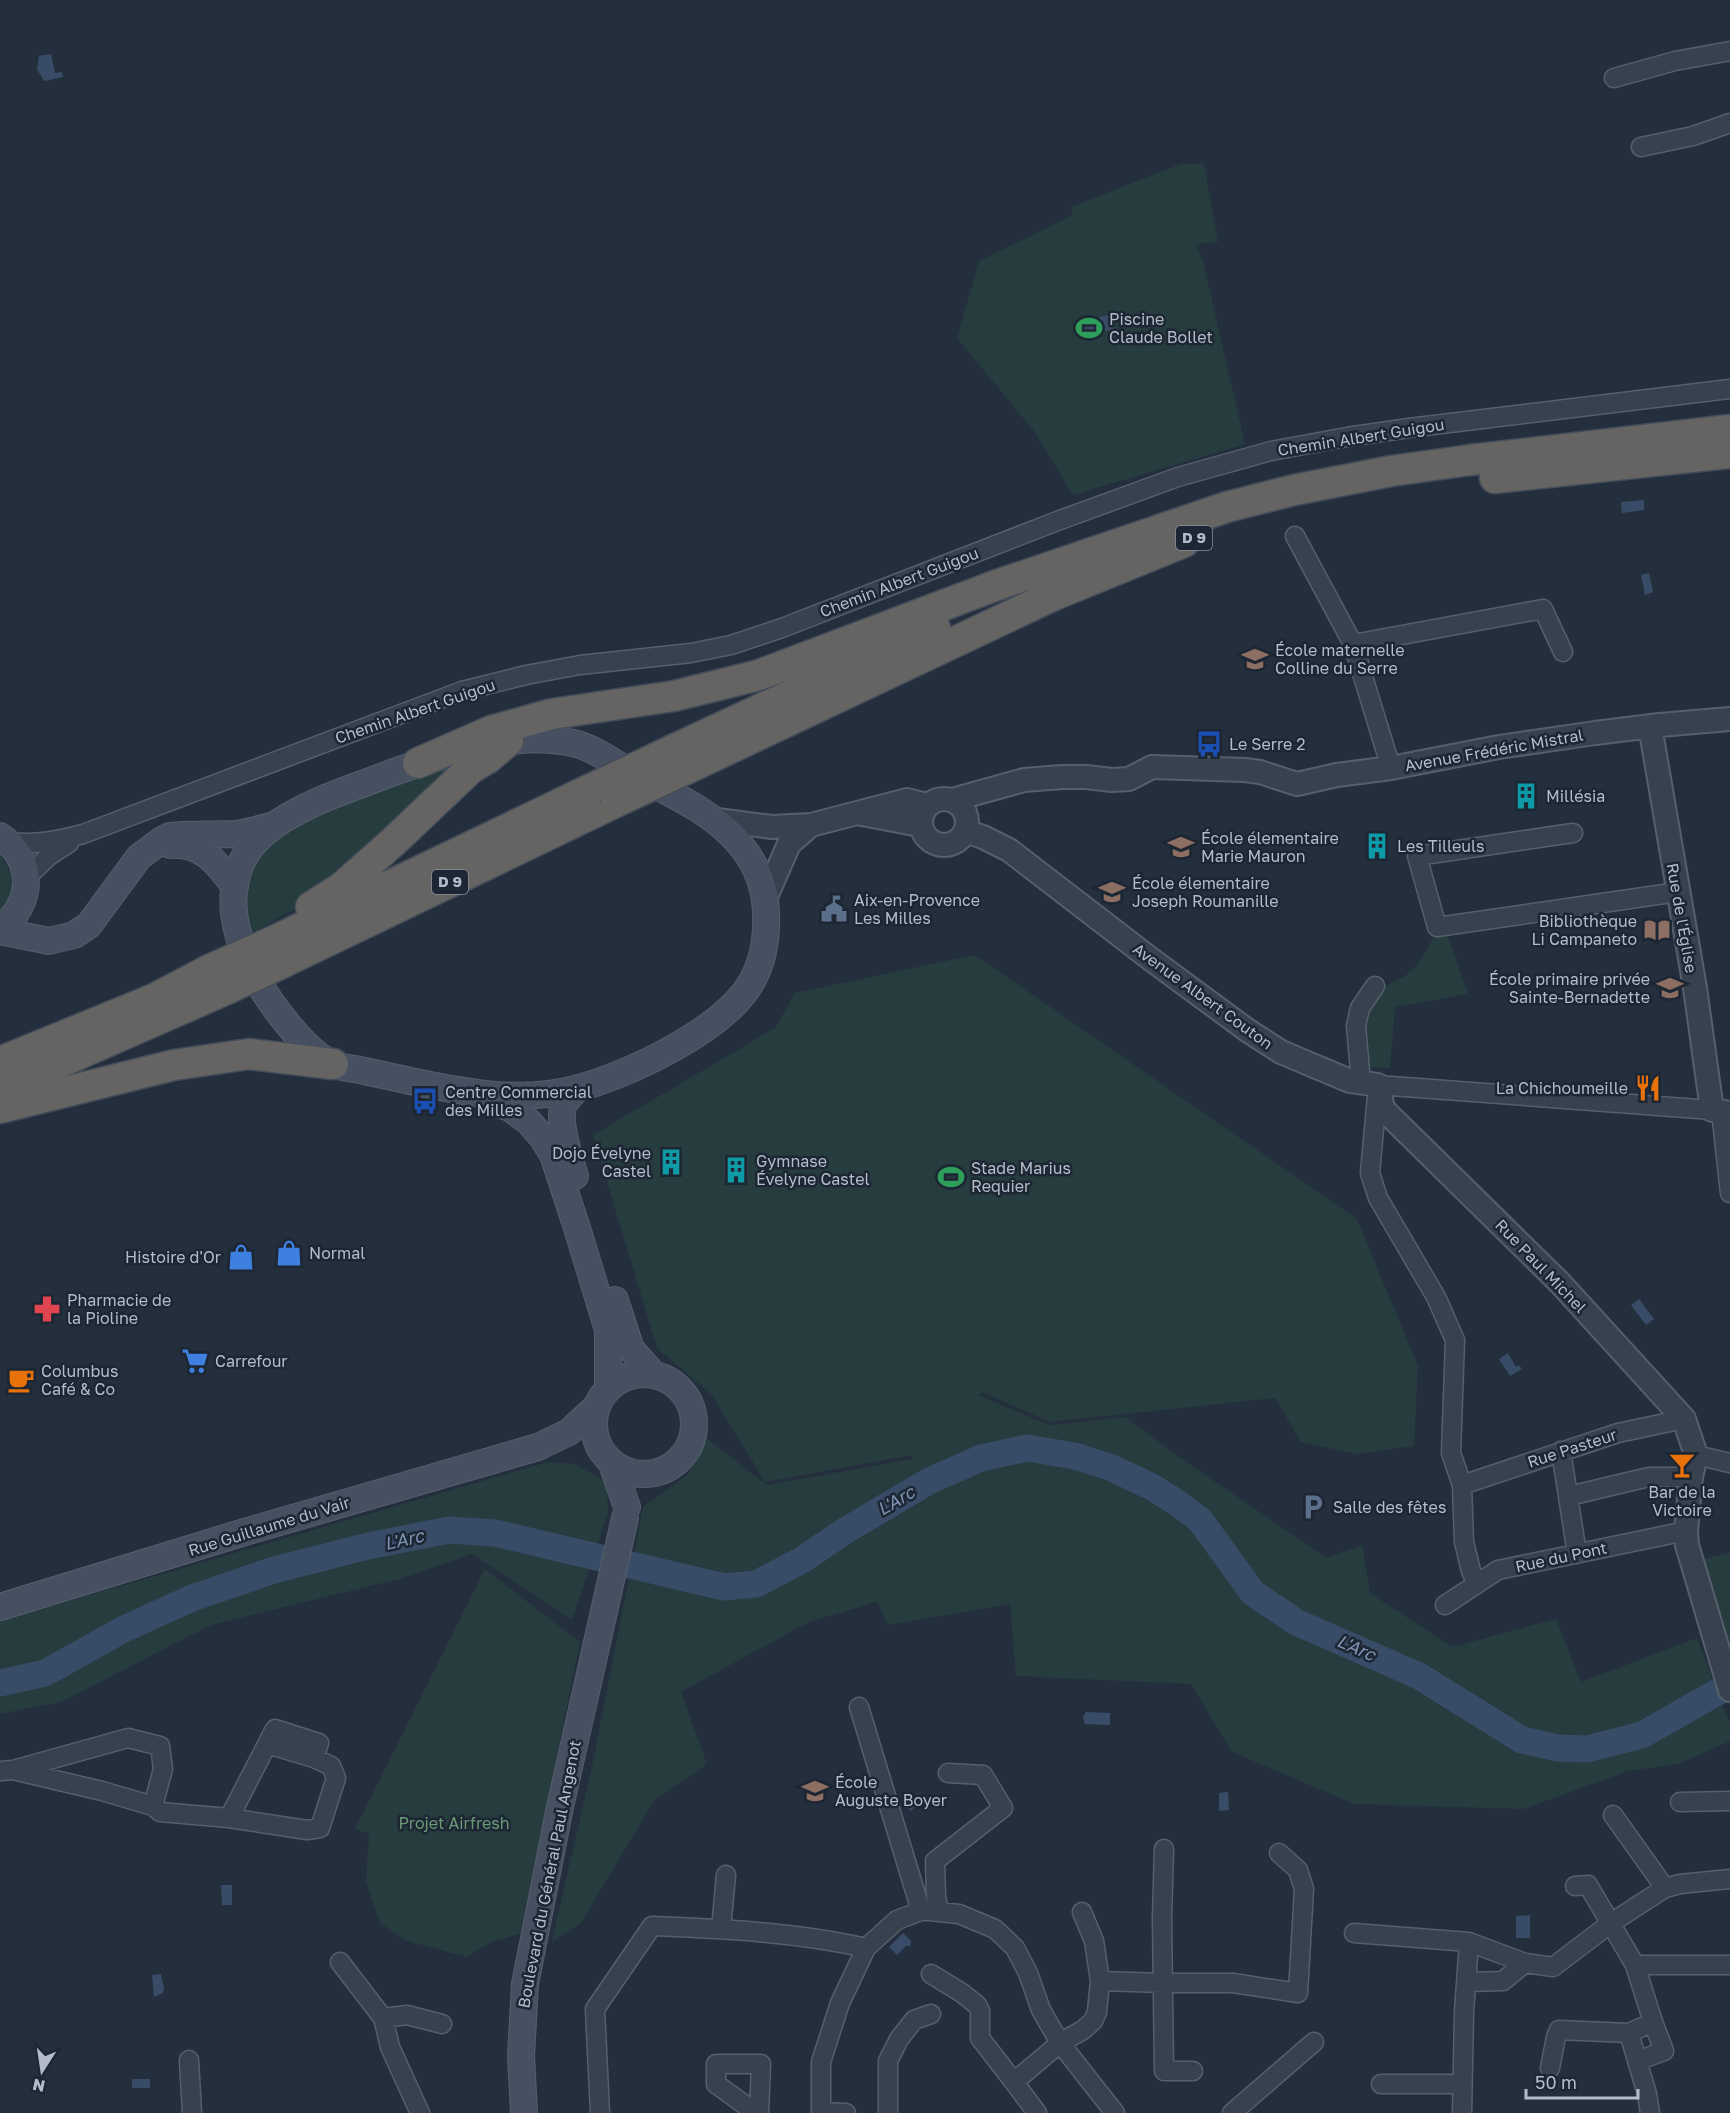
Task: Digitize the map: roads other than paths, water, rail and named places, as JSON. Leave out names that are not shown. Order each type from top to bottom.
[{"type":"highway","name":"D 9","points":[[0,1084],[54,1065],[218,980],[277,944],[688,755],[1101,550],[1227,507],[1294,490],[1391,471],[1730,430]]},
{"type":"highway","name":"D 9","points":[[688,755],[1138,559],[1209,532],[1390,491],[1480,479],[1730,453]]},
{"type":"highway","points":[[418,763],[491,731],[552,714],[674,696],[759,675],[997,585],[1101,550]]},
{"type":"highway","points":[[277,944],[393,842],[471,768],[488,758],[508,741]]},
{"type":"highway","name":"D 9","points":[[0,1062],[154,999],[218,980]]},
{"type":"highway","points":[[0,1108],[174,1065],[249,1054],[333,1064]]},
{"type":"main road","points":[[0,929],[49,941],[74,935],[89,925],[139,857],[152,846],[170,836],[238,834],[272,826],[333,794],[418,763],[508,741],[558,740],[576,744],[599,754],[717,820],[739,841],[753,861],[761,880],[765,899],[767,931],[761,959],[753,980],[740,998],[699,1034],[637,1066],[576,1089],[533,1096],[491,1095],[333,1064],[304,1042],[283,1018],[252,970],[235,925],[233,909],[240,865],[252,845],[272,826]]},
{"type":"main road","points":[[0,929],[17,912],[25,889],[24,865],[18,852],[4,839]]},
{"type":"main road","points":[[152,846],[178,844],[199,849],[217,863],[235,887]]},
{"type":"main road","points":[[25,889],[42,927],[55,933],[74,935]]},
{"type":"main road","points":[[452,1089],[510,1108],[529,1122],[553,1155],[608,1330],[602,1398],[593,1420],[594,1434],[605,1456],[626,1513]]},
{"type":"main road","points":[[576,1089],[563,1106],[563,1126],[569,1156],[631,1349],[654,1375]]},
{"type":"main road","points":[[602,1398],[622,1379],[638,1374],[654,1375],[670,1381],[682,1391],[691,1405],[695,1421],[690,1448],[682,1459],[669,1469],[652,1474],[631,1473],[605,1456]]},
{"type":"main road","name":"Rue Guillaume du Vair","points":[[0,1607],[238,1534],[538,1447],[569,1432],[602,1398]]},
{"type":"main road","name":"Rue Guillaume du Vair","points":[[538,1447],[572,1445],[605,1456]]},
{"type":"main road","points":[[626,1513],[636,1492],[652,1474]]},
{"type":"main road","name":"Boulevard du Général Paul Angenot","points":[[524,2113],[521,2056],[525,1984],[560,1807],[626,1513]]},
{"type":"street","points":[[1614,78],[1676,61],[1730,51]]},
{"type":"street","points":[[1641,147],[1693,136],[1730,123]]},
{"type":"street","name":"Chemin Albert Guigou","points":[[4,839],[32,844],[53,842],[83,834],[462,691],[547,671],[618,660],[670,656],[730,645],[782,628],[1167,481],[1262,454],[1347,437],[1409,428],[1730,389]]},
{"type":"street","points":[[1295,536],[1353,644],[1390,768]]},
{"type":"street","points":[[1353,644],[1543,609],[1563,652]]},
{"type":"street","name":"Avenue Frédéric Mistral","points":[[961,816],[992,788],[1024,780],[1086,777],[1121,769],[1133,761],[1158,756],[1184,755],[1262,761],[1279,768],[1307,774],[1337,775],[1390,768],[1499,747],[1650,726],[1730,719]]},
{"type":"street","name":"Rue de l'Église","points":[[1650,726],[1701,1031],[1721,1112]]},
{"type":"street","points":[[717,820],[772,827],[811,825],[907,800],[924,815],[927,838],[939,845],[957,841],[961,816],[939,799],[924,815]]},
{"type":"street","name":"Avenue Albert Couton","points":[[961,816],[983,837],[1008,849],[1247,1030],[1281,1052],[1350,1081],[1721,1112]]},
{"type":"street","points":[[765,899],[789,844],[811,825]]},
{"type":"street","points":[[1573,833],[1417,856],[1437,927],[1678,892]]},
{"type":"street","name":"Chemin Albert Guigou","points":[[25,889],[49,856],[83,834]]},
{"type":"street","points":[[1376,986],[1360,1008],[1356,1026],[1369,1084],[1370,1173],[1378,1198],[1436,1298],[1455,1340],[1451,1453],[1462,1485],[1464,1542],[1471,1571],[1477,1584]]},
{"type":"street","name":"Rue Paul Michel","points":[[1369,1084],[1383,1109],[1560,1283],[1684,1419],[1696,1455]]},
{"type":"street","points":[[1721,1112],[1730,1193]]},
{"type":"street","name":"Rue Pasteur","points":[[1462,1485],[1618,1433],[1684,1419]]},
{"type":"street","points":[[1561,1451],[1577,1554]]},
{"type":"street","points":[[1730,1463],[1696,1455],[1691,1477],[1686,1531],[1687,1545],[1695,1575],[1730,1690]]},
{"type":"street","points":[[1569,1496],[1649,1477],[1691,1477]]},
{"type":"street","name":"Rue du Pont","points":[[1445,1605],[1498,1570],[1686,1531]]},
{"type":"street","points":[[859,1707],[930,1911]]},
{"type":"street","points":[[6,1771],[102,1791],[153,1806],[160,1812],[229,1818],[308,1830],[320,1828],[336,1778],[331,1766],[314,1758],[319,1743],[275,1729],[229,1818]]},
{"type":"street","points":[[6,1771],[128,1738],[160,1746],[163,1769],[153,1806]]},
{"type":"street","points":[[930,1911],[936,1896],[935,1861],[1003,1808],[983,1775],[948,1773]]},
{"type":"street","points":[[1680,1802],[1730,1801]]},
{"type":"street","points":[[1612,1815],[1665,1888]]},
{"type":"street","points":[[1164,1849],[1162,1918],[1164,2070],[1193,2071]]},
{"type":"street","points":[[1100,1981],[1233,1983],[1298,1993],[1304,1889],[1298,1870],[1279,1852]]},
{"type":"street","points":[[721,1929],[726,1875]]},
{"type":"street","points":[[1354,1933],[1469,1942],[1525,1963],[1553,1967],[1611,1923],[1665,1888],[1680,1884],[1730,1879]]},
{"type":"street","points":[[1575,1886],[1588,1885],[1635,1965],[1664,2051],[1637,2061]]},
{"type":"street","points":[[846,2113],[821,2113],[821,2062],[840,2003],[866,1948],[897,1920],[930,1911],[959,1914],[995,1929],[1014,1948],[1028,1972],[1041,2010],[1060,2043],[1115,2113]]},
{"type":"street","points":[[1014,2082],[1060,2043],[1083,2030],[1093,2021],[1097,2012],[1100,1981],[1094,1941],[1082,1912]]},
{"type":"street","points":[[600,2113],[595,2009],[652,1926],[721,1929],[834,1941],[866,1948]]},
{"type":"street","points":[[1462,2113],[1469,1942]]},
{"type":"street","points":[[340,1962],[383,2018],[390,2047],[420,2113]]},
{"type":"street","points":[[1467,1982],[1503,1981],[1525,1963]]},
{"type":"street","points":[[1635,1965],[1730,1965]]},
{"type":"street","points":[[931,1974],[963,1993],[977,2005],[980,2011],[980,2038],[1037,2113]]},
{"type":"street","points":[[888,2113],[888,2061],[899,2039],[914,2020],[931,2014]]},
{"type":"street","points":[[383,2018],[407,2015],[442,2024]]},
{"type":"street","points":[[1550,2068],[1559,2030],[1629,2032],[1653,2022]]},
{"type":"street","points":[[1629,2032],[1647,2094],[1650,2113]]},
{"type":"street","points":[[1237,2112],[1314,2042]]},
{"type":"street","points":[[189,2060],[192,2113]]},
{"type":"street","points":[[1381,2084],[1462,2084]]},
{"type":"water","points":[[51,54],[55,73],[62,72],[63,77],[44,81],[37,69],[39,56]]},
{"type":"water","points":[[1111,315],[1115,320],[1114,330],[1088,333],[1083,329],[1087,322],[1097,321],[1099,317]]},
{"type":"water","points":[[1644,500],[1644,510],[1622,513],[1621,502]]},
{"type":"water","points":[[1649,573],[1653,592],[1645,595],[1641,575]]},
{"type":"water","points":[[1639,1299],[1654,1319],[1646,1325],[1631,1305]]},
{"type":"water","points":[[1508,1353],[1516,1367],[1519,1365],[1522,1369],[1510,1376],[1499,1359]]},
{"type":"water","points":[[1086,1712],[1110,1713],[1110,1725],[1085,1724],[1083,1717]]},
{"type":"water","points":[[1228,1792],[1229,1810],[1219,1811],[1219,1793]]},
{"type":"water","points":[[919,1794],[924,1801],[910,1811],[905,1804]]},
{"type":"water","points":[[221,1885],[232,1885],[232,1905],[222,1905]]},
{"type":"water","points":[[1530,1915],[1530,1938],[1516,1938],[1516,1916]]},
{"type":"water","points":[[903,1933],[911,1941],[910,1946],[906,1946],[897,1955],[889,1947]]},
{"type":"water","points":[[161,1974],[163,1993],[154,1997],[152,1975]]},
{"type":"water","points":[[132,2079],[150,2079],[150,2088],[132,2088]]},
{"type":"waterway","name":"L'Arc","points":[[0,1683],[45,1673],[124,1629],[192,1598],[274,1570],[368,1546],[449,1530],[495,1533],[724,1587],[756,1584],[802,1560],[843,1532],[929,1481],[981,1458],[1027,1448],[1075,1456],[1112,1468],[1152,1487],[1200,1520],[1253,1593],[1296,1622],[1419,1676],[1522,1740],[1558,1748],[1587,1749],[1642,1735],[1730,1685]]},
{"type":"place","name":"Piscine Claude Bollet","points":[[1089,328]]},
{"type":"place","name":"École maternelle Colline du Serre","points":[[1255,659]]},
{"type":"place","name":"Le Serre 2","points":[[1209,744]]},
{"type":"place","name":"Millésia","points":[[1526,796]]},
{"type":"place","name":"Les Tilleuls","points":[[1377,846]]},
{"type":"place","name":"École élementaire Marie Mauron","points":[[1181,847]]},
{"type":"place","name":"École élementaire Joseph Roumanille","points":[[1112,892]]},
{"type":"place","name":"Aix-en-Provence Les Milles","points":[[834,909]]},
{"type":"place","name":"Bibliothèque Li Campaneto","points":[[1657,930]]},
{"type":"place","name":"École primaire privée Sainte-Bernadette","points":[[1670,988]]},
{"type":"place","name":"La Chichoumeille","points":[[1648,1088]]},
{"type":"place","name":"Centre Commercial des Milles","points":[[425,1101]]},
{"type":"place","name":"Dojo Évelyne Castel","points":[[671,1162]]},
{"type":"place","name":"Gymnase Évelyne Castel","points":[[736,1170]]},
{"type":"place","name":"Stade Marius Requier","points":[[951,1177]]},
{"type":"place","name":"Normal","points":[[289,1253]]},
{"type":"place","name":"Histoire d'Or","points":[[241,1257]]},
{"type":"place","name":"Pharmacie de la Pioline","points":[[47,1309]]},
{"type":"place","name":"Carrefour","points":[[195,1361]]},
{"type":"place","name":"Columbus Café & Co","points":[[21,1380]]},
{"type":"place","name":"Bar de la Victoire","points":[[1682,1465]]},
{"type":"place","name":"Salle des fêtes","points":[[1313,1507]]},
{"type":"place","name":"École Auguste Boyer","points":[[815,1791]]},
{"type":"park label","name":"Projet Airfresh","points":[[454,1823]]}]
